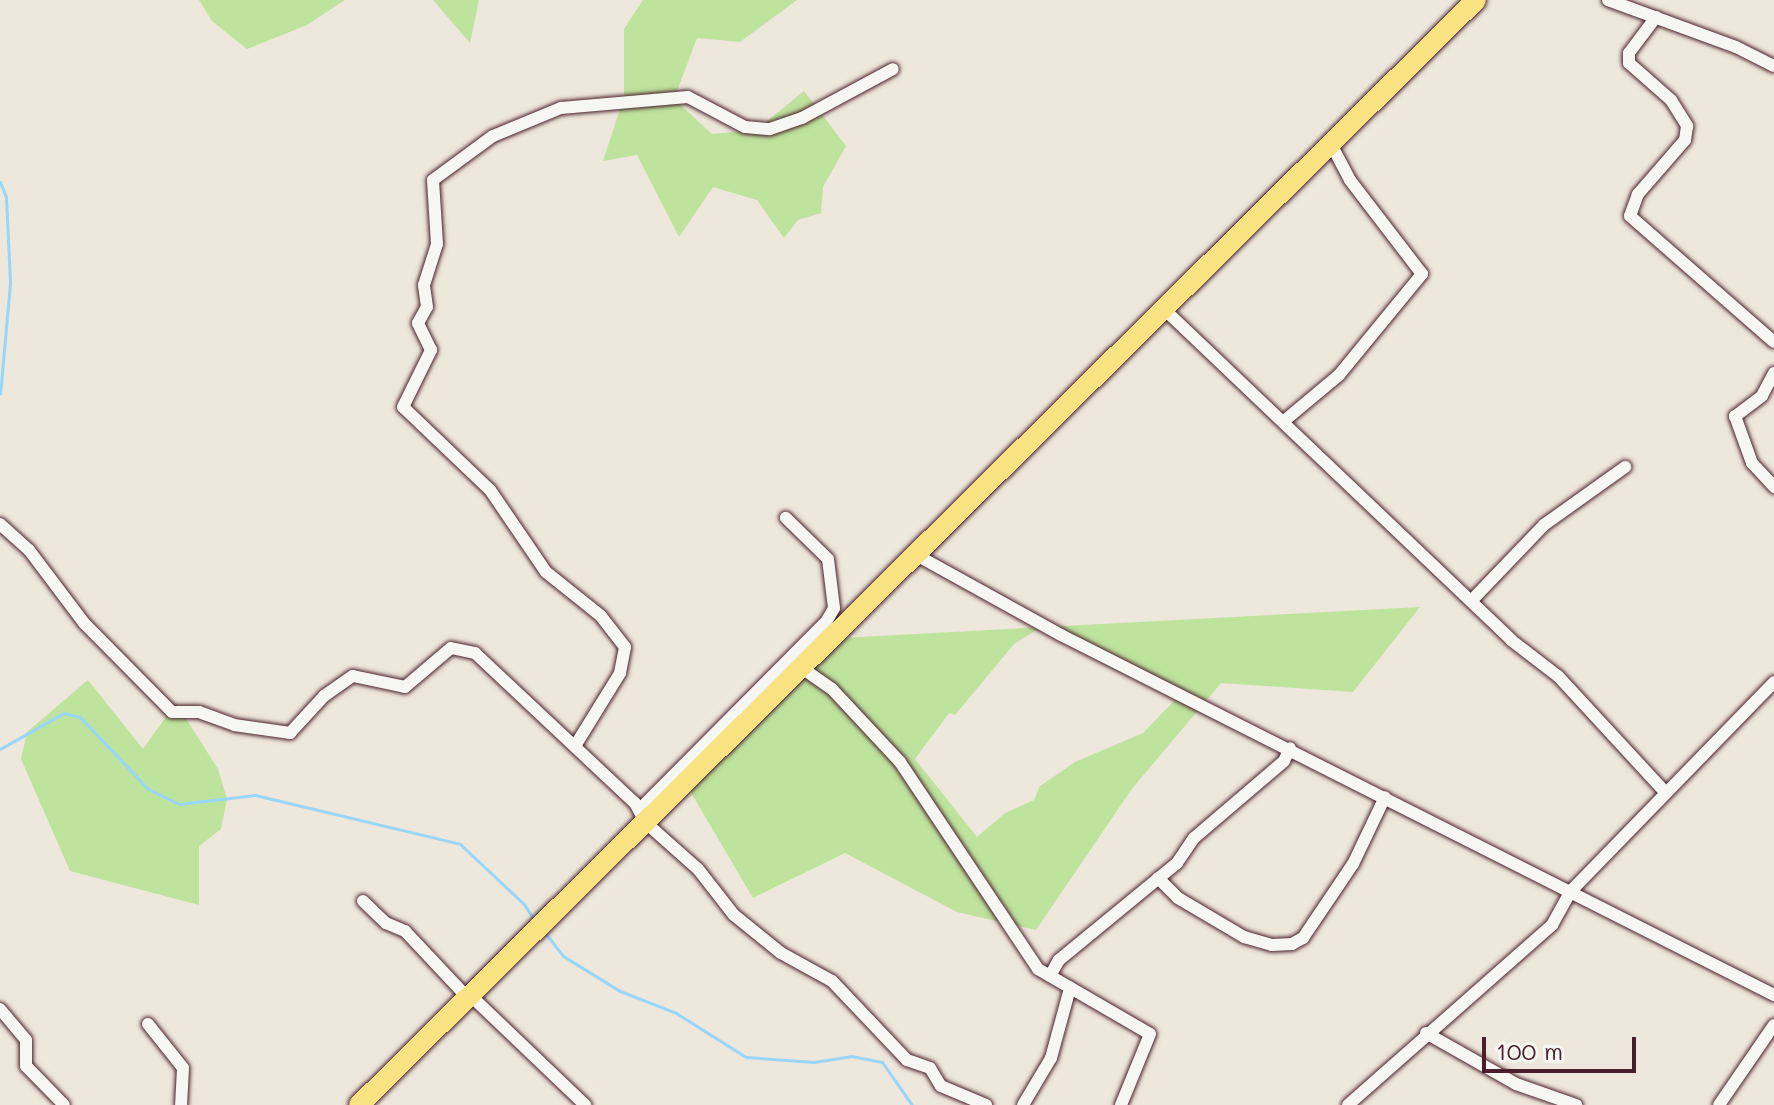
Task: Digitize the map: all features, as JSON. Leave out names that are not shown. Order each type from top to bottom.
[{"type":"main road","points":[[359,1105],[642,816],[918,556],[1476,0]]},
{"type":"street","points":[[1608,0],[1774,66]]},
{"type":"street","points":[[1656,17],[1629,53],[1629,63],[1671,100],[1687,126],[1685,140],[1638,194],[1630,216],[1774,342]]},
{"type":"street","points":[[575,746],[620,673],[625,647],[601,616],[546,572],[490,490],[403,407],[431,350],[418,323],[427,307],[424,285],[437,244],[433,180],[493,136],[561,108],[688,97],[745,127],[770,129],[802,118],[893,69]]},
{"type":"street","points":[[1284,421],[1339,375],[1422,274],[1350,180],[1331,144]]},
{"type":"street","points":[[1165,310],[1473,599],[1511,640],[1558,676],[1665,792]]},
{"type":"street","points":[[1774,373],[1762,396],[1735,416],[1752,463],[1774,487]]},
{"type":"street","points":[[1473,599],[1544,525],[1625,467]]},
{"type":"street","points":[[642,816],[826,622],[834,608],[828,559],[786,518]]},
{"type":"street","points":[[0,524],[29,550],[84,623],[172,712],[199,712],[234,725],[290,733],[324,696],[353,676],[405,687],[441,653],[462,647],[475,653],[575,746],[698,869],[734,915],[781,953],[832,981],[907,1060],[930,1068],[941,1086],[957,1096],[986,1105]]},
{"type":"street","points":[[918,556],[1061,635],[1774,995]]},
{"type":"street","points":[[802,668],[832,689],[900,762],[1038,969],[1150,1034],[1121,1105]]},
{"type":"street","points":[[1348,1105],[1552,925],[1570,892],[1773,685]]},
{"type":"street","points":[[1050,976],[1059,960],[1158,878],[1215,818],[1284,761],[1290,748]]},
{"type":"street","points":[[1158,878],[1178,898],[1244,937],[1272,945],[1292,944],[1303,938],[1353,864],[1385,797]]},
{"type":"street","points":[[363,901],[386,923],[405,931],[468,996],[585,1105]]},
{"type":"street","points":[[1023,1105],[1051,1058],[1070,988]]},
{"type":"street","points":[[0,1009],[26,1040],[26,1066],[64,1105]]},
{"type":"street","points":[[148,1024],[183,1068],[181,1105]]},
{"type":"street","points":[[1719,1105],[1774,1025]]},
{"type":"street","points":[[1426,1033],[1516,1084],[1576,1105]]},
{"type":"green space","points":[[199,0],[345,0],[307,25],[247,49],[212,21]]},
{"type":"green space","points":[[433,0],[479,0],[470,43]]},
{"type":"green space","points":[[643,0],[797,0],[740,42],[697,38],[674,99],[712,134],[756,130],[804,91],[846,146],[823,187],[821,213],[798,220],[784,238],[757,200],[713,187],[679,237],[637,155],[603,161],[624,97],[624,29]]},
{"type":"green space","points":[[1420,607],[1353,692],[1221,683],[1131,790],[1036,930],[957,912],[845,853],[753,898],[683,779],[822,639]],"holes":[[[1055,630],[1107,666],[1176,699],[1143,733],[1075,762],[1040,786],[1034,800],[1005,813],[977,837],[915,759],[949,713],[955,715],[1014,644],[1035,631]]]},
{"type":"green space","points":[[88,680],[143,749],[176,703],[218,769],[227,799],[221,829],[199,846],[199,905],[70,871],[21,759],[27,732]]},
{"type":"waterway","points":[[0,182],[6,197],[10,283],[0,394]]},
{"type":"waterway","points":[[0,749],[64,713],[80,717],[148,789],[179,804],[255,795],[460,844],[524,904],[534,920]]},
{"type":"waterway","points":[[546,934],[563,956],[620,991],[676,1013],[746,1057],[814,1062],[851,1056],[882,1062],[912,1105]]}]
